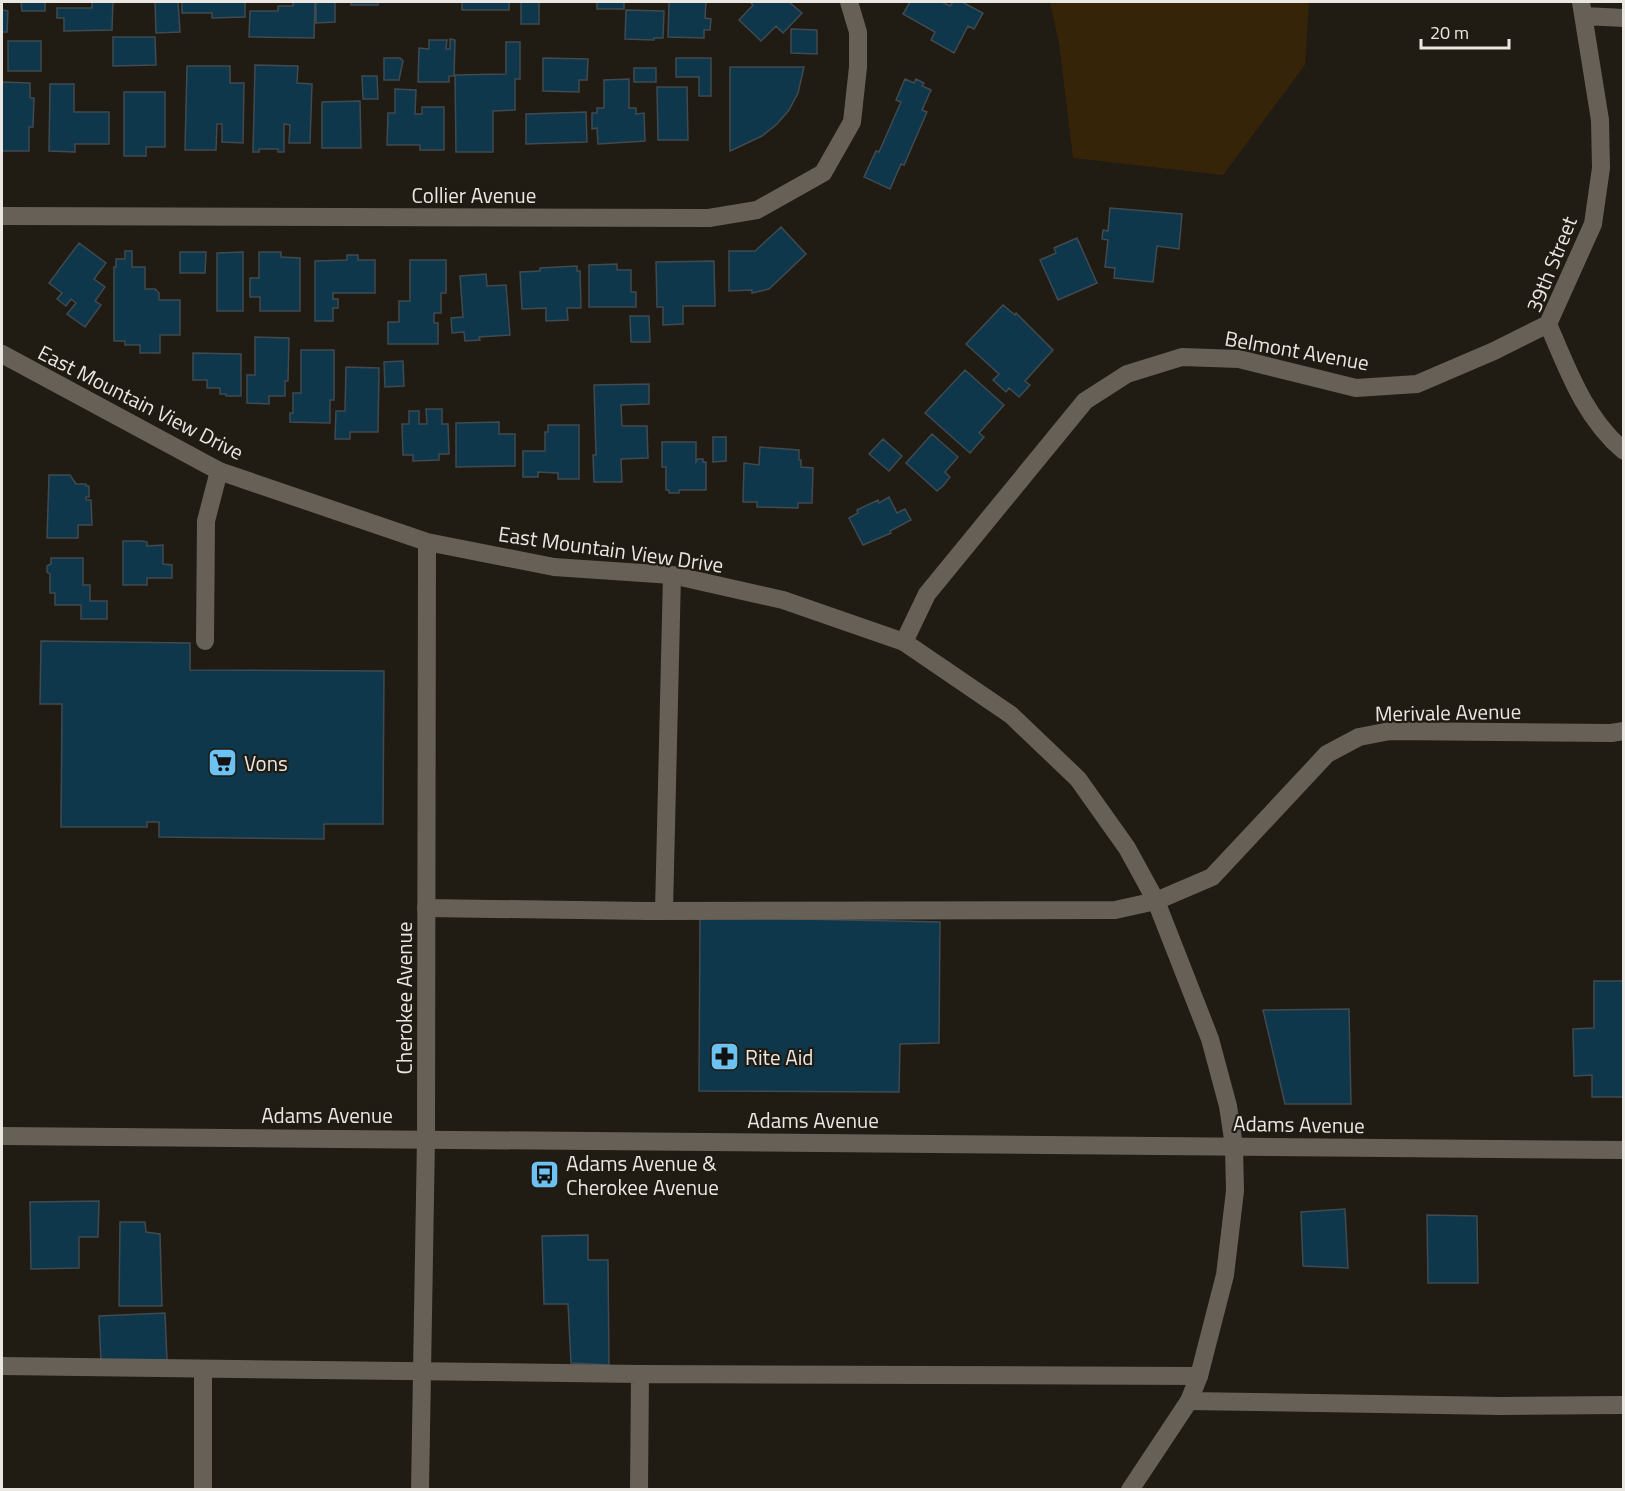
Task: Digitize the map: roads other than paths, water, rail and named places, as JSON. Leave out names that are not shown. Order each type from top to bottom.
[{"type":"street","name":"Collier Avenue","points":[[2,216],[709,218],[756,210],[823,173],[852,122],[858,67],[858,32],[849,2]]},
{"type":"street","points":[[1582,9],[1623,18]]},
{"type":"street","name":"39th Street","points":[[1582,9],[1600,120],[1601,168],[1593,224],[1548,324],[1584,404],[1609,438],[1623,450]]},
{"type":"street","name":"Belmont Avenue","points":[[904,642],[927,594],[1085,401],[1127,374],[1182,357],[1239,359],[1356,388],[1417,384],[1494,351],[1548,324]]},
{"type":"street","name":"East Mountain View Drive","points":[[3,360],[219,471],[427,542],[554,567],[672,575],[783,600],[904,642],[1011,715],[1078,779],[1127,848],[1156,901],[1210,1039],[1228,1106],[1234,1146],[1235,1191],[1225,1275],[1199,1376],[1189,1401],[1130,1490]]},
{"type":"street","points":[[205,640],[206,521],[219,471]]},
{"type":"street","name":"Cherokee Avenue","points":[[420,1490],[426,1138],[427,542]]},
{"type":"street","points":[[664,911],[672,575]]},
{"type":"street","name":"Merivale Avenue","points":[[426,908],[664,911],[1115,910],[1156,901],[1212,877],[1327,754],[1359,737],[1390,731],[1611,733],[1623,731]]},
{"type":"street","name":"Adams Avenue","points":[[2,1136],[1623,1150]]},
{"type":"street","points":[[2,1366],[640,1374],[1199,1376]]},
{"type":"street","points":[[203,1370],[203,1490]]},
{"type":"street","points":[[639,1490],[640,1374]]},
{"type":"street","points":[[1189,1401],[1623,1406]]},
{"type":"place","name":"Vons","points":[[223,763]]},
{"type":"place","name":"Rite Aid","points":[[724,1057]]},
{"type":"place","name":"Adams Avenue & Cherokee Avenue","points":[[545,1175]]}]
